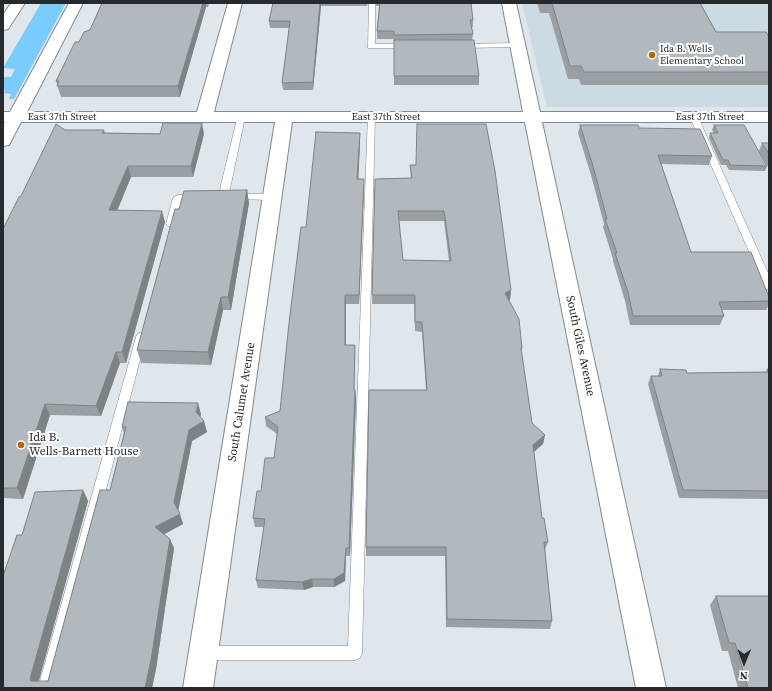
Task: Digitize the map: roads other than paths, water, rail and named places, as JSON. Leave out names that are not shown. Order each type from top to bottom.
[{"type":"street","points":[[3,26],[18,3]]},
{"type":"street","points":[[3,141],[10,117],[76,3]]},
{"type":"street","points":[[204,117],[236,3]]},
{"type":"street","name":"South Giles Avenue","points":[[509,3],[651,688]]},
{"type":"street","name":"East 37th Street","points":[[10,117],[769,117]]},
{"type":"street","name":"South Calumet Avenue","points":[[198,688],[274,197],[284,117]]},
{"type":"lane","points":[[372,3],[372,46],[417,46]]},
{"type":"lane","points":[[454,46],[518,45]]},
{"type":"lane","points":[[225,189],[241,117]]},
{"type":"lane","points":[[204,653],[355,653],[371,117]]},
{"type":"lane","points":[[694,117],[769,286]]},
{"type":"lane","points":[[168,236],[178,198],[274,197]]},
{"type":"lane","points":[[46,688],[143,328]]},
{"type":"place","name":"Ida B. Wells Elementary School","points":[[652,55]]},
{"type":"place","name":"Ida B. Wells-Barnett House","points":[[21,445]]}]
